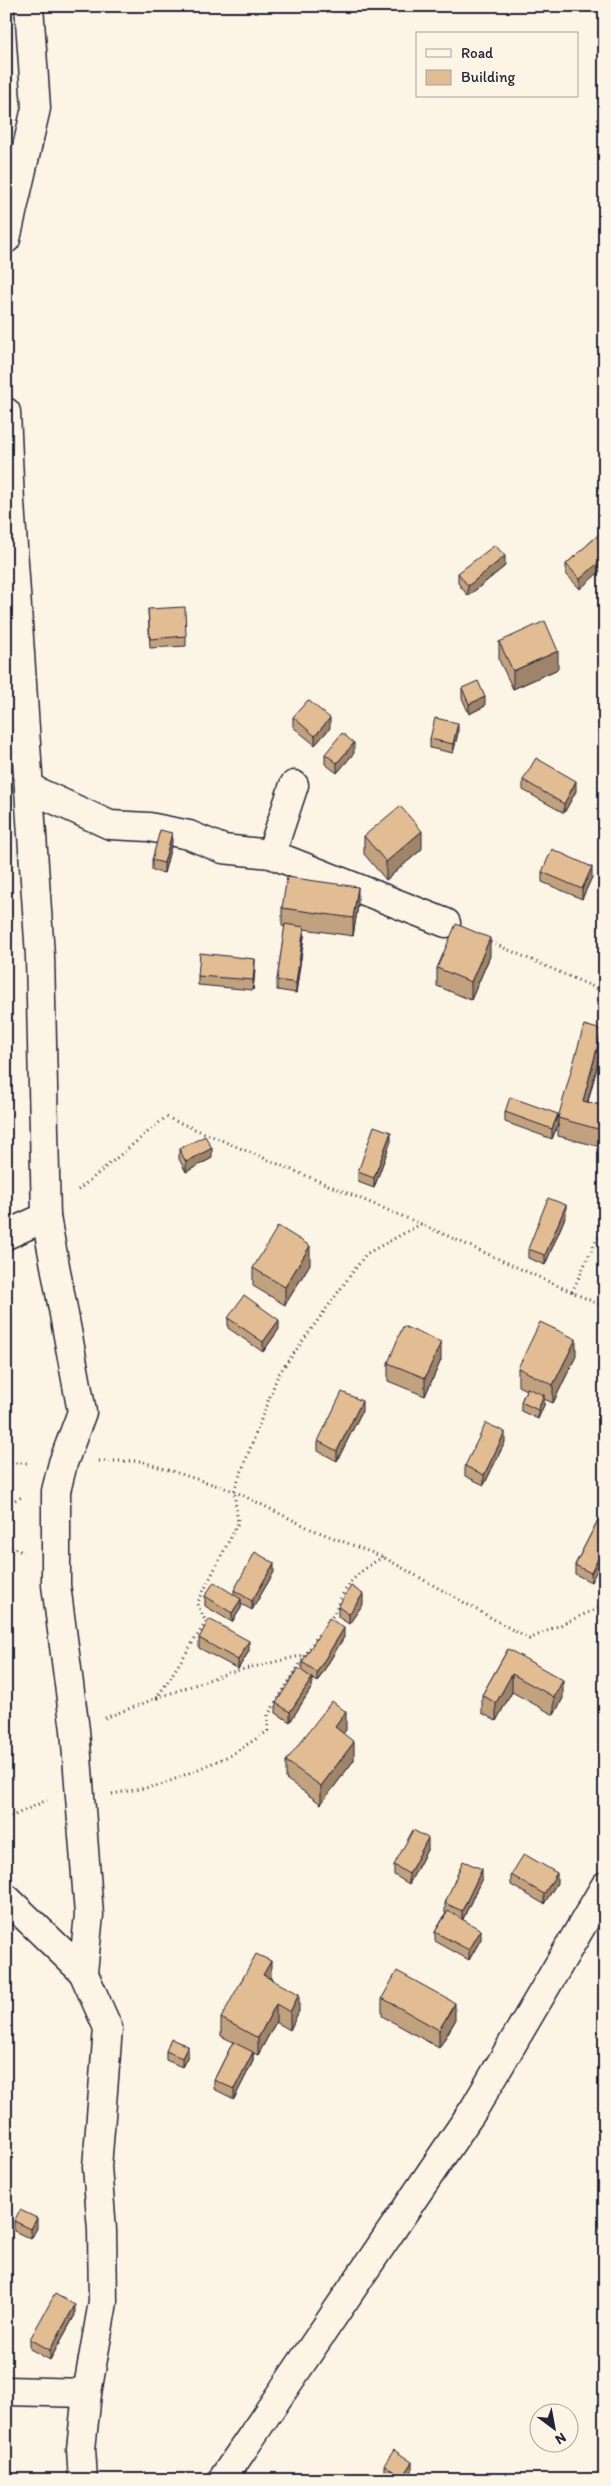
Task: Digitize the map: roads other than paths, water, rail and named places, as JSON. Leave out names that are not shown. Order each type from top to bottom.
[{"type":"street","points":[[6,239],[36,108],[29,6]]},
{"type":"street","points":[[6,412],[10,502],[40,956],[46,1217],[82,1412],[63,1462],[56,1491],[56,1585],[75,1730],[89,1915],[83,1972]]},
{"type":"street","points":[[272,854],[294,785]]},
{"type":"street","points":[[29,788],[110,825],[149,827],[189,836],[223,849],[272,854],[446,923]]},
{"type":"street","points":[[6,1235],[46,1217]]},
{"type":"street","points":[[222,2480],[474,2109],[605,1886]]},
{"type":"street","points":[[6,1898],[83,1972],[108,2028],[96,2167],[102,2230],[103,2302],[87,2393],[81,2449],[83,2480]]},
{"type":"street","points":[[6,2391],[87,2393]]}]
